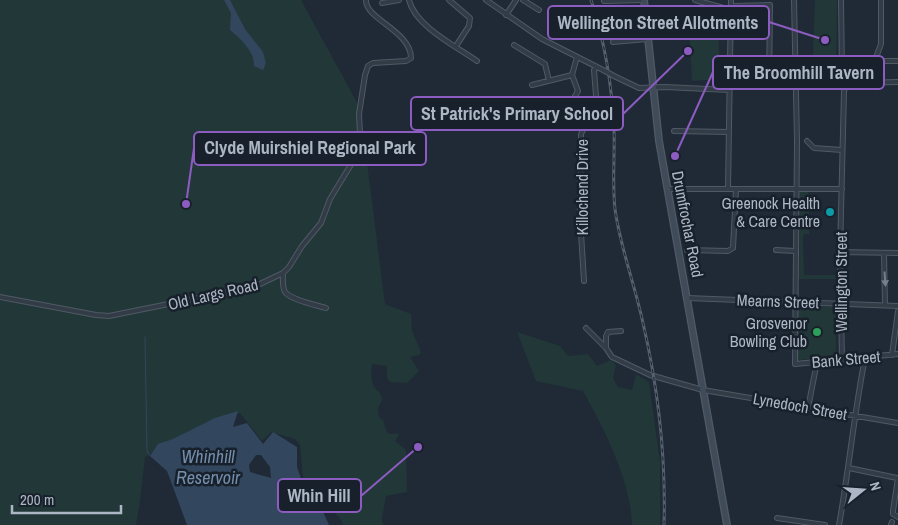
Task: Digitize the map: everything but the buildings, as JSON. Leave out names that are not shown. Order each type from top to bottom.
[{"type":"main road","name":"Drumfrochar Road","points":[[644,0],[658,142],[727,525]]},
{"type":"street","name":"Old Largs Road","points":[[0,297],[109,316],[233,291],[260,284],[283,273],[321,223],[330,199],[352,163],[357,151],[360,134],[358,114],[366,70],[373,63],[408,61],[411,58],[407,46],[399,35],[369,10],[366,0]]},
{"type":"street","points":[[382,3],[399,0]]},
{"type":"street","points":[[409,0],[414,11],[427,27],[477,61]]},
{"type":"street","points":[[449,0],[470,18],[469,26],[456,46]]},
{"type":"street","points":[[486,0],[542,39],[639,88],[729,90]]},
{"type":"street","points":[[506,15],[516,0]]},
{"type":"street","points":[[523,0],[539,10]]},
{"type":"street","points":[[604,1],[644,0]]},
{"type":"street","points":[[695,0],[731,8],[770,6],[769,87]]},
{"type":"street","points":[[728,189],[731,0]]},
{"type":"street","points":[[794,0],[795,302]]},
{"type":"street","name":"Wellington Street","points":[[841,0],[842,74],[847,85],[844,91],[840,252],[842,360]]},
{"type":"street","points":[[872,82],[880,44],[882,0]]},
{"type":"street","points":[[613,42],[647,39]]},
{"type":"street","points":[[514,45],[545,64],[549,81]]},
{"type":"street","points":[[570,105],[578,91],[572,75],[577,57]]},
{"type":"street","points":[[875,61],[898,60]]},
{"type":"street","name":"Killochend Drive","points":[[584,281],[580,217],[581,134],[592,111],[596,96],[594,70],[596,67]]},
{"type":"street","points":[[616,70],[617,78]]},
{"type":"street","points":[[532,86],[572,75]]},
{"type":"street","points":[[847,85],[854,83],[898,82]]},
{"type":"street","points":[[674,131],[729,132]]},
{"type":"street","points":[[807,141],[814,148],[842,150]]},
{"type":"street","points":[[667,189],[842,189]]},
{"type":"street","points":[[687,250],[731,250],[733,248],[736,189]]},
{"type":"street","points":[[776,250],[796,251]]},
{"type":"street","points":[[840,252],[898,253]]},
{"type":"street","points":[[884,253],[885,305]]},
{"type":"street","points":[[283,273],[283,287],[285,292],[291,297],[326,308]]},
{"type":"street","name":"Mearns Street","points":[[687,298],[898,306]]},
{"type":"street","name":"Bank Street","points":[[795,302],[795,364],[898,354]]},
{"type":"street","points":[[892,355],[898,311]]},
{"type":"street","name":"Lynedoch Street","points":[[586,328],[606,348],[612,357],[650,375],[703,390],[898,423]]},
{"type":"street","points":[[606,348],[608,332],[621,331]]},
{"type":"street","points":[[839,525],[864,358]]},
{"type":"street","points":[[808,408],[817,362]]},
{"type":"street","points":[[849,468],[898,478],[894,514],[898,517]]},
{"type":"street","points":[[777,518],[825,525]]},
{"type":"green space","points":[[0,0],[301,0],[360,108],[385,304],[411,314],[412,331],[421,352],[419,355],[410,357],[419,371],[407,383],[390,382],[387,378],[387,366],[372,364],[372,380],[382,400],[378,408],[379,417],[383,420],[387,433],[397,433],[399,435],[395,441],[406,450],[407,492],[386,496],[382,519],[383,525],[343,525],[340,518],[332,511],[323,490],[303,477],[300,445],[295,439],[271,432],[262,441],[240,413],[194,431],[145,457],[136,525],[0,525]]},
{"type":"green space","points":[[815,0],[837,0],[836,79],[812,82]]},
{"type":"green space","points":[[718,24],[720,79],[692,81],[689,25]]},
{"type":"green space","points":[[800,192],[808,192],[809,197],[809,234],[804,234],[803,237],[804,275],[837,275],[836,279],[799,279]]},
{"type":"green space","name":"Grosvenor Bowling Club","points":[[798,306],[836,307],[836,356],[798,360]]},
{"type":"green space","points":[[517,332],[560,346],[568,356],[588,354],[597,366],[611,360],[616,365],[613,378],[618,387],[632,390],[636,374],[649,382],[660,462],[660,525],[632,525],[627,491],[622,473],[583,391],[536,381]]},
{"type":"water","points":[[224,0],[230,0],[245,29],[263,52],[266,63],[263,70],[254,66],[254,61],[249,51],[242,41],[230,30],[231,13]]},
{"type":"water","name":"Whinhill Reservoir","points":[[238,411],[233,427],[247,423],[263,444],[273,432],[297,447],[297,467],[305,490],[313,489],[329,525],[187,525],[167,471],[150,456],[158,444],[173,439],[215,418]],"holes":[[[256,455],[261,455],[270,467],[271,478],[250,472],[249,465]]]},
{"type":"waterway","points":[[145,337],[147,451],[150,456]]},
{"type":"railway","points":[[591,0],[604,48],[612,97],[614,199],[617,223],[643,323],[657,398],[664,474],[664,525]]},
{"type":"place","name":"Wellington Street Allotments","points":[[825,40]]},
{"type":"place","name":"St Patrick's Primary School","points":[[688,51]]},
{"type":"place","name":"The Broomhill Tavern","points":[[675,156]]},
{"type":"place","name":"Clyde Muirshiel Regional Park","points":[[186,204]]},
{"type":"place","name":"Greenock Health & Care Centre","points":[[830,212]]},
{"type":"place","name":"Grosvenor Bowling Club","points":[[817,332]]},
{"type":"place","name":"Whin Hill","points":[[418,447]]}]
